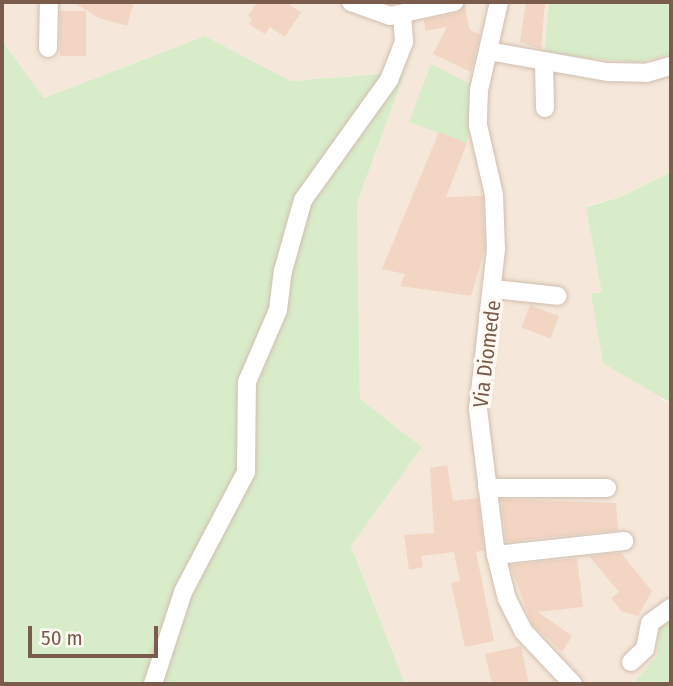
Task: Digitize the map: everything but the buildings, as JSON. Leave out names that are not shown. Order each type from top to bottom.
[{"type":"street","points":[[48,48],[49,2]]},
{"type":"street","points":[[351,2],[402,15],[454,2]]},
{"type":"street","name":"Via Diomede","points":[[499,2],[488,51],[478,125],[494,195],[495,289],[483,346],[478,409],[496,555],[507,599],[523,631],[573,684]]},
{"type":"street","points":[[153,684],[183,592],[246,472],[247,382],[278,310],[283,271],[303,200],[390,80],[404,42],[402,15]]},
{"type":"street","points":[[488,51],[607,72],[646,73],[671,66]]},
{"type":"street","points":[[544,61],[545,108]]},
{"type":"street","points":[[495,289],[558,296]]},
{"type":"street","points":[[487,488],[607,488]]},
{"type":"street","points":[[496,555],[624,541]]},
{"type":"street","points":[[631,662],[645,649],[650,623],[671,608]]},
{"type":"shaded area","points":[[2,2],[549,2],[544,52],[639,63],[671,54],[671,172],[621,197],[587,206],[662,400],[671,403],[671,684],[405,684],[351,546],[422,447],[360,399],[357,203],[405,72],[291,81],[205,36],[44,98],[2,41]]},
{"type":"green space","points":[[549,2],[671,2],[671,54],[639,63],[544,53]]},
{"type":"green space","points":[[205,36],[291,81],[405,72],[357,203],[360,399],[422,447],[351,546],[405,684],[2,684],[2,41],[44,98]]},
{"type":"green space","points":[[431,64],[474,86],[467,143],[409,122]]},
{"type":"green space","points":[[671,172],[671,403],[603,363],[591,293],[602,293],[586,207],[621,197]]},
{"type":"green space","points":[[671,619],[671,684],[639,684],[635,681],[657,656],[660,621]]}]
